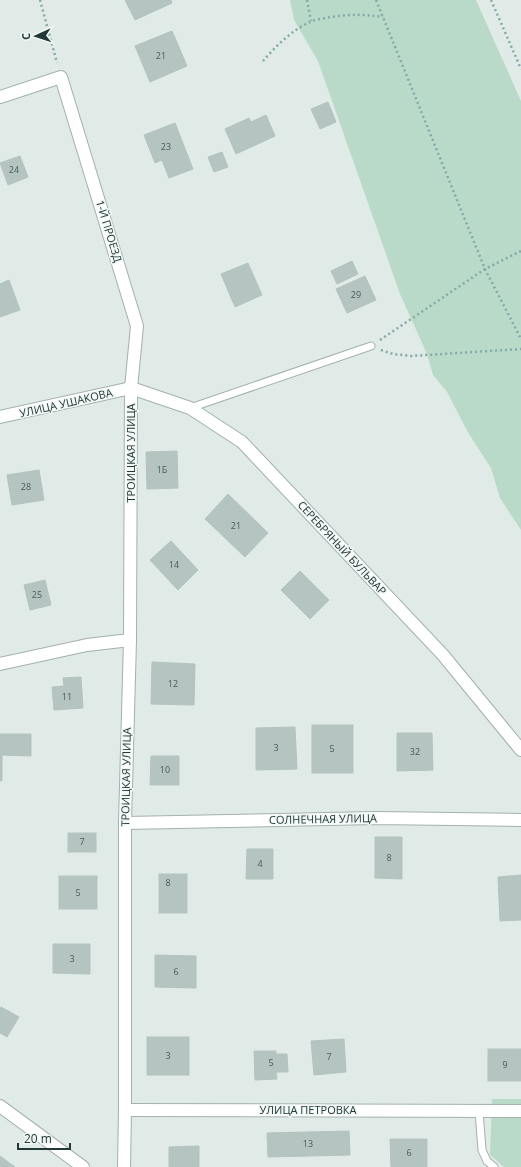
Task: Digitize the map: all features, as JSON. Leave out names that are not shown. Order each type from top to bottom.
[{"type":"street","points":[[0,97],[61,77]]},
{"type":"street","name":"1-Й ПРОЕЗД","points":[[61,77],[138,326],[131,388]]},
{"type":"street","name":"СЕРЕБРЯНЫЙ БУЛЬВАР","points":[[131,388],[190,408],[242,442],[443,655],[521,750]]},
{"type":"street","name":"УЛИЦА УШАКОВА","points":[[0,417],[131,388]]},
{"type":"street","name":"ТРОИЦКАЯ УЛИЦА","points":[[124,1167],[125,822],[130,640],[131,388]]},
{"type":"street","points":[[0,664],[87,645],[130,640]]},
{"type":"street","name":"СОЛНЕЧНАЯ УЛИЦА","points":[[125,822],[376,818],[521,820]]},
{"type":"street","points":[[0,1106],[83,1167]]},
{"type":"street","name":"УЛИЦА ПЕТРОВКА","points":[[125,1110],[521,1111]]},
{"type":"lane","points":[[190,408],[372,346]]},
{"type":"lane","points":[[485,1111],[482,1150],[487,1161],[494,1167]]},
{"type":"path","points":[[40,0],[61,77]]},
{"type":"path","points":[[307,0],[311,21]]},
{"type":"path","points":[[376,0],[485,269],[521,339]]},
{"type":"path","points":[[491,0],[521,69]]},
{"type":"path","points":[[263,61],[272,50],[292,33],[311,21],[345,14],[364,14],[384,17]]},
{"type":"path","points":[[372,346],[485,269],[521,251]]},
{"type":"path","points":[[372,346],[393,354],[411,356],[521,349]]},
{"type":"green space","points":[[290,0],[476,0],[521,101],[521,530],[500,498],[491,468],[469,434],[447,392],[433,375],[427,354],[400,294],[318,61],[294,20]]},
{"type":"green space","points":[[492,1099],[521,1099],[521,1167],[504,1167],[490,1155]]},
{"type":"building","points":[[125,0],[171,0],[172,3],[135,20]]},
{"type":"building","points":[[172,31],[187,66],[150,82],[135,46]]},
{"type":"building","points":[[328,102],[336,122],[320,129],[311,109]]},
{"type":"building","points":[[266,115],[275,136],[236,154],[225,129],[249,118],[251,122]]},
{"type":"building","points":[[175,123],[193,169],[169,178],[162,160],[155,163],[144,135]]},
{"type":"building","points":[[222,152],[228,167],[214,172],[208,157]]},
{"type":"building","points":[[20,156],[28,177],[8,185],[0,163]]},
{"type":"building","points":[[352,261],[358,274],[337,284],[331,271]]},
{"type":"building","points":[[248,263],[262,295],[235,307],[221,274]]},
{"type":"building","points":[[365,276],[376,300],[347,313],[336,289]]},
{"type":"building","points":[[9,280],[20,310],[0,317],[0,284]]},
{"type":"building","points":[[177,451],[178,488],[147,489],[146,452]]},
{"type":"building","points":[[39,470],[44,500],[12,505],[7,475]]},
{"type":"building","points":[[228,494],[268,533],[245,557],[205,519]]},
{"type":"building","points":[[171,541],[198,570],[178,590],[150,560]]},
{"type":"building","points":[[300,571],[329,600],[310,619],[281,590]]},
{"type":"building","points":[[45,580],[51,605],[30,610],[24,585]]},
{"type":"building","points":[[152,662],[195,664],[194,705],[151,704]]},
{"type":"building","points":[[81,677],[83,708],[54,710],[52,687],[64,686],[63,678]]},
{"type":"building","points":[[312,725],[353,725],[353,773],[312,773]]},
{"type":"building","points":[[295,727],[297,769],[256,770],[256,728]]},
{"type":"building","points":[[397,733],[432,733],[433,770],[397,771]]},
{"type":"building","points":[[0,734],[31,734],[31,756],[2,755],[2,781],[0,781]]},
{"type":"building","points":[[151,756],[179,756],[179,785],[150,785]]},
{"type":"building","points":[[68,833],[96,833],[96,852],[68,852]]},
{"type":"building","points":[[375,837],[402,837],[402,879],[375,878]]},
{"type":"building","points":[[247,849],[273,849],[273,879],[246,879]]},
{"type":"building","points":[[159,874],[187,874],[187,913],[159,913]]},
{"type":"building","points":[[521,875],[521,920],[500,921],[498,877]]},
{"type":"building","points":[[59,876],[97,876],[97,909],[59,909]]},
{"type":"building","points":[[53,944],[90,944],[90,974],[53,973]]},
{"type":"building","points":[[155,955],[196,956],[196,988],[155,987]]},
{"type":"building","points":[[1,1007],[19,1017],[7,1037],[0,1033]]},
{"type":"building","points":[[147,1037],[189,1037],[189,1075],[147,1075]]},
{"type":"building","points":[[344,1039],[346,1072],[314,1075],[311,1041]]},
{"type":"building","points":[[488,1049],[521,1049],[521,1081],[488,1081]]},
{"type":"building","points":[[254,1051],[276,1051],[276,1054],[287,1054],[288,1072],[276,1072],[277,1079],[255,1080]]},
{"type":"building","points":[[349,1131],[350,1155],[268,1157],[267,1133]]},
{"type":"building","points":[[390,1139],[427,1139],[427,1167],[391,1167]]},
{"type":"building","points":[[199,1146],[199,1167],[169,1167],[169,1147]]},
{"type":"building","points":[[0,1156],[15,1167],[0,1167]]}]
